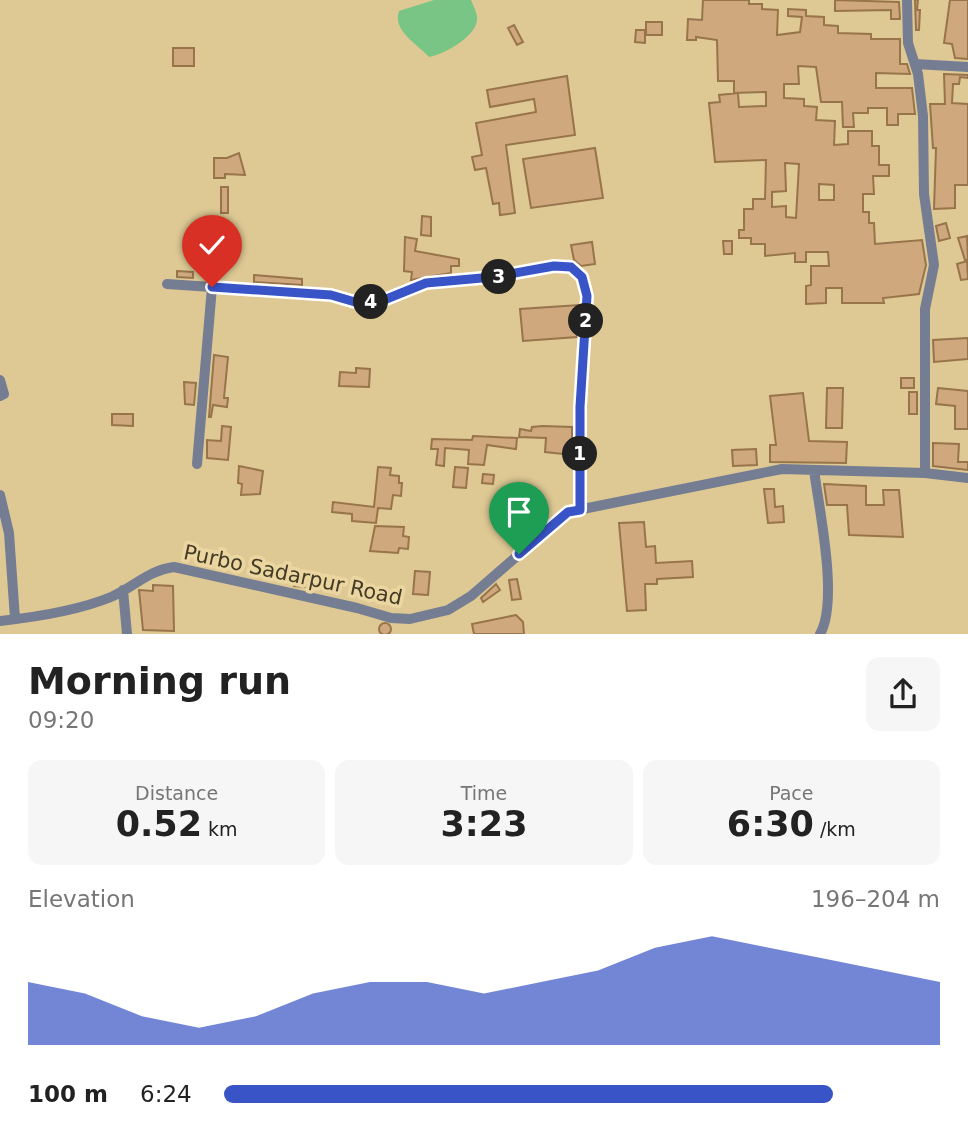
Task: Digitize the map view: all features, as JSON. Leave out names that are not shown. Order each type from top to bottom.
[{"type":"street","points":[[907,0],[908,43],[915,64],[923,116],[924,194],[934,265],[925,309],[922,372],[925,473]]},
{"type":"street","points":[[915,64],[968,66]]},
{"type":"street","points":[[167,284],[331,295],[355,302],[379,302],[426,283],[493,277],[554,266],[571,267],[582,277],[587,296],[580,407],[580,510]]},
{"type":"street","points":[[197,464],[212,287]]},
{"type":"street","points":[[0,380],[4,394],[0,396]]},
{"type":"street","name":"Purbo Sadarpur Road","points":[[0,621],[77,608],[123,590],[149,574],[174,568],[357,608],[391,618],[410,619],[448,610],[471,596],[568,512],[782,469],[925,473],[968,478]]},
{"type":"street","points":[[814,470],[828,587],[828,617],[820,634]]},
{"type":"street","points":[[0,495],[9,533],[15,619]]},
{"type":"street","points":[[123,590],[127,634]]},
{"type":"shaded area","points":[[434,0],[471,0],[477,16],[473,30],[467,37],[444,52],[429,57],[402,30],[398,18],[399,11]]},
{"type":"building","points":[[703,0],[749,0],[749,4],[762,4],[762,9],[778,10],[777,35],[800,32],[802,17],[788,16],[788,9],[806,10],[806,16],[824,17],[824,25],[838,26],[838,33],[871,34],[871,39],[900,39],[900,64],[907,64],[910,74],[876,73],[876,88],[912,88],[915,114],[898,114],[898,125],[887,125],[887,108],[868,108],[868,113],[853,113],[854,127],[843,127],[842,102],[821,102],[816,67],[798,66],[799,84],[784,84],[784,98],[804,99],[804,106],[817,107],[816,120],[835,121],[834,145],[848,144],[848,131],[872,131],[872,146],[879,146],[879,165],[889,165],[889,176],[873,176],[874,194],[863,194],[863,212],[869,212],[869,223],[874,223],[875,244],[922,240],[926,265],[919,294],[883,298],[884,303],[842,303],[842,288],[826,288],[826,303],[806,304],[806,286],[811,285],[811,266],[829,266],[828,252],[806,252],[806,262],[795,262],[795,253],[765,256],[765,244],[751,244],[751,238],[739,238],[739,230],[744,230],[744,209],[753,209],[753,199],[765,199],[766,160],[715,162],[709,103],[720,102],[719,95],[738,93],[739,107],[766,106],[766,92],[734,93],[734,81],[718,81],[717,40],[696,37],[696,40],[687,40],[688,19],[702,20]],"holes":[[[785,163],[799,164],[796,218],[786,217],[786,206],[772,207],[772,192],[786,191]],[[819,184],[834,185],[834,200],[819,200]]]},
{"type":"building","points":[[835,0],[899,2],[900,19],[891,19],[891,10],[835,11]]},
{"type":"building","points":[[915,0],[918,0],[917,10],[920,10],[919,30],[916,30]]},
{"type":"building","points":[[950,0],[968,0],[968,59],[955,58],[952,44],[944,43]]},
{"type":"building","points":[[646,22],[662,22],[662,35],[646,35]]},
{"type":"building","points":[[514,25],[523,42],[517,45],[508,28]]},
{"type":"building","points":[[636,30],[645,30],[645,43],[635,42]]},
{"type":"building","points":[[173,48],[194,48],[194,66],[173,66]]},
{"type":"building","points":[[944,74],[968,75],[968,78],[960,77],[959,84],[953,84],[952,103],[968,104],[968,185],[955,185],[955,208],[934,209],[936,148],[933,148],[930,104],[945,104]]},
{"type":"building","points":[[567,76],[575,135],[506,145],[515,213],[500,215],[499,203],[493,204],[486,168],[475,170],[472,157],[482,155],[476,123],[536,112],[534,99],[490,107],[487,90]]},
{"type":"building","points":[[595,148],[603,198],[531,208],[523,159]]},
{"type":"building","points":[[239,153],[245,175],[225,174],[225,178],[214,178],[214,158],[227,158]]},
{"type":"building","points":[[221,187],[228,187],[228,213],[221,213]]},
{"type":"building","points":[[422,216],[431,217],[431,236],[421,235]]},
{"type":"building","points":[[946,223],[950,238],[939,241],[936,226]]},
{"type":"building","points":[[967,236],[968,260],[965,260],[958,238]]},
{"type":"building","points":[[405,237],[417,239],[415,251],[459,259],[459,266],[451,266],[451,273],[411,280],[412,272],[404,271]]},
{"type":"building","points":[[723,241],[732,241],[732,254],[724,254]]},
{"type":"building","points":[[592,242],[595,264],[581,266],[574,260],[571,245]]},
{"type":"building","points":[[967,261],[968,279],[961,280],[957,264]]},
{"type":"building","points":[[177,271],[193,272],[193,278],[177,277]]},
{"type":"building","points":[[254,275],[302,279],[302,285],[254,282]]},
{"type":"building","points":[[579,305],[577,337],[523,341],[520,309]]},
{"type":"building","points":[[968,338],[968,359],[934,362],[933,340]]},
{"type":"building","points":[[214,355],[228,357],[224,398],[228,398],[227,407],[213,405],[209,417]]},
{"type":"building","points":[[356,368],[370,369],[369,387],[339,386],[340,372],[356,373]]},
{"type":"building","points":[[901,378],[914,378],[914,388],[901,388]]},
{"type":"building","points":[[184,382],[196,383],[194,405],[185,404]]},
{"type":"building","points":[[827,388],[843,388],[842,428],[826,428]]},
{"type":"building","points":[[938,388],[968,391],[968,429],[955,429],[955,406],[936,404]]},
{"type":"building","points":[[909,392],[917,392],[917,414],[909,414]]},
{"type":"building","points":[[803,393],[809,441],[847,442],[846,463],[770,462],[770,445],[776,445],[770,396]]},
{"type":"building","points":[[112,414],[133,414],[133,426],[112,425]]},
{"type":"building","points":[[222,426],[231,427],[228,460],[207,458],[207,440],[221,441]]},
{"type":"building","points":[[532,427],[572,427],[572,455],[545,452],[546,438],[519,437],[520,429],[531,431]]},
{"type":"building","points":[[473,436],[517,438],[516,449],[487,445],[484,465],[468,464],[469,450],[445,448],[444,466],[436,465],[438,449],[431,449],[432,439],[472,440]]},
{"type":"building","points":[[933,443],[959,444],[958,462],[968,462],[968,470],[933,466]]},
{"type":"building","points":[[756,449],[757,465],[733,466],[732,450]]},
{"type":"building","points":[[239,466],[263,471],[260,494],[241,495],[242,484],[238,483]]},
{"type":"building","points":[[378,467],[391,468],[390,475],[399,476],[399,483],[402,483],[401,496],[393,495],[391,509],[378,508],[376,523],[352,521],[352,514],[332,512],[333,502],[374,507]]},
{"type":"building","points":[[455,467],[468,468],[466,488],[453,487]]},
{"type":"building","points":[[483,474],[494,475],[493,484],[482,483]]},
{"type":"building","points":[[824,484],[866,486],[866,505],[884,505],[883,490],[899,490],[903,537],[849,535],[847,505],[827,505]]},
{"type":"building","points":[[764,489],[774,489],[775,507],[783,506],[784,522],[768,523]]},
{"type":"building","points":[[644,522],[646,547],[655,546],[656,563],[692,561],[693,577],[657,579],[657,584],[645,584],[646,610],[627,611],[619,523]]},
{"type":"building","points":[[375,526],[404,527],[403,536],[409,537],[408,549],[399,548],[398,553],[370,551]]},
{"type":"building","points":[[296,571],[308,572],[307,587],[294,586]]},
{"type":"building","points":[[415,571],[430,572],[428,595],[413,594]]},
{"type":"building","points":[[517,579],[521,599],[512,600],[509,580]]},
{"type":"building","points":[[496,584],[500,590],[483,602],[481,598]]},
{"type":"building","points":[[153,585],[173,586],[174,631],[143,630],[139,590],[153,591]]},
{"type":"building","points":[[516,615],[523,622],[524,634],[474,634],[472,624]]},
{"type":"building","points":[[381,625],[389,625],[389,633],[381,633]]},
{"type":"route","points":[[212,287],[280,294],[331,295],[355,302],[379,302],[426,283],[517,274],[554,266],[571,267],[582,277],[587,296],[586,346],[580,407],[580,510],[568,512],[519,554]]}]
